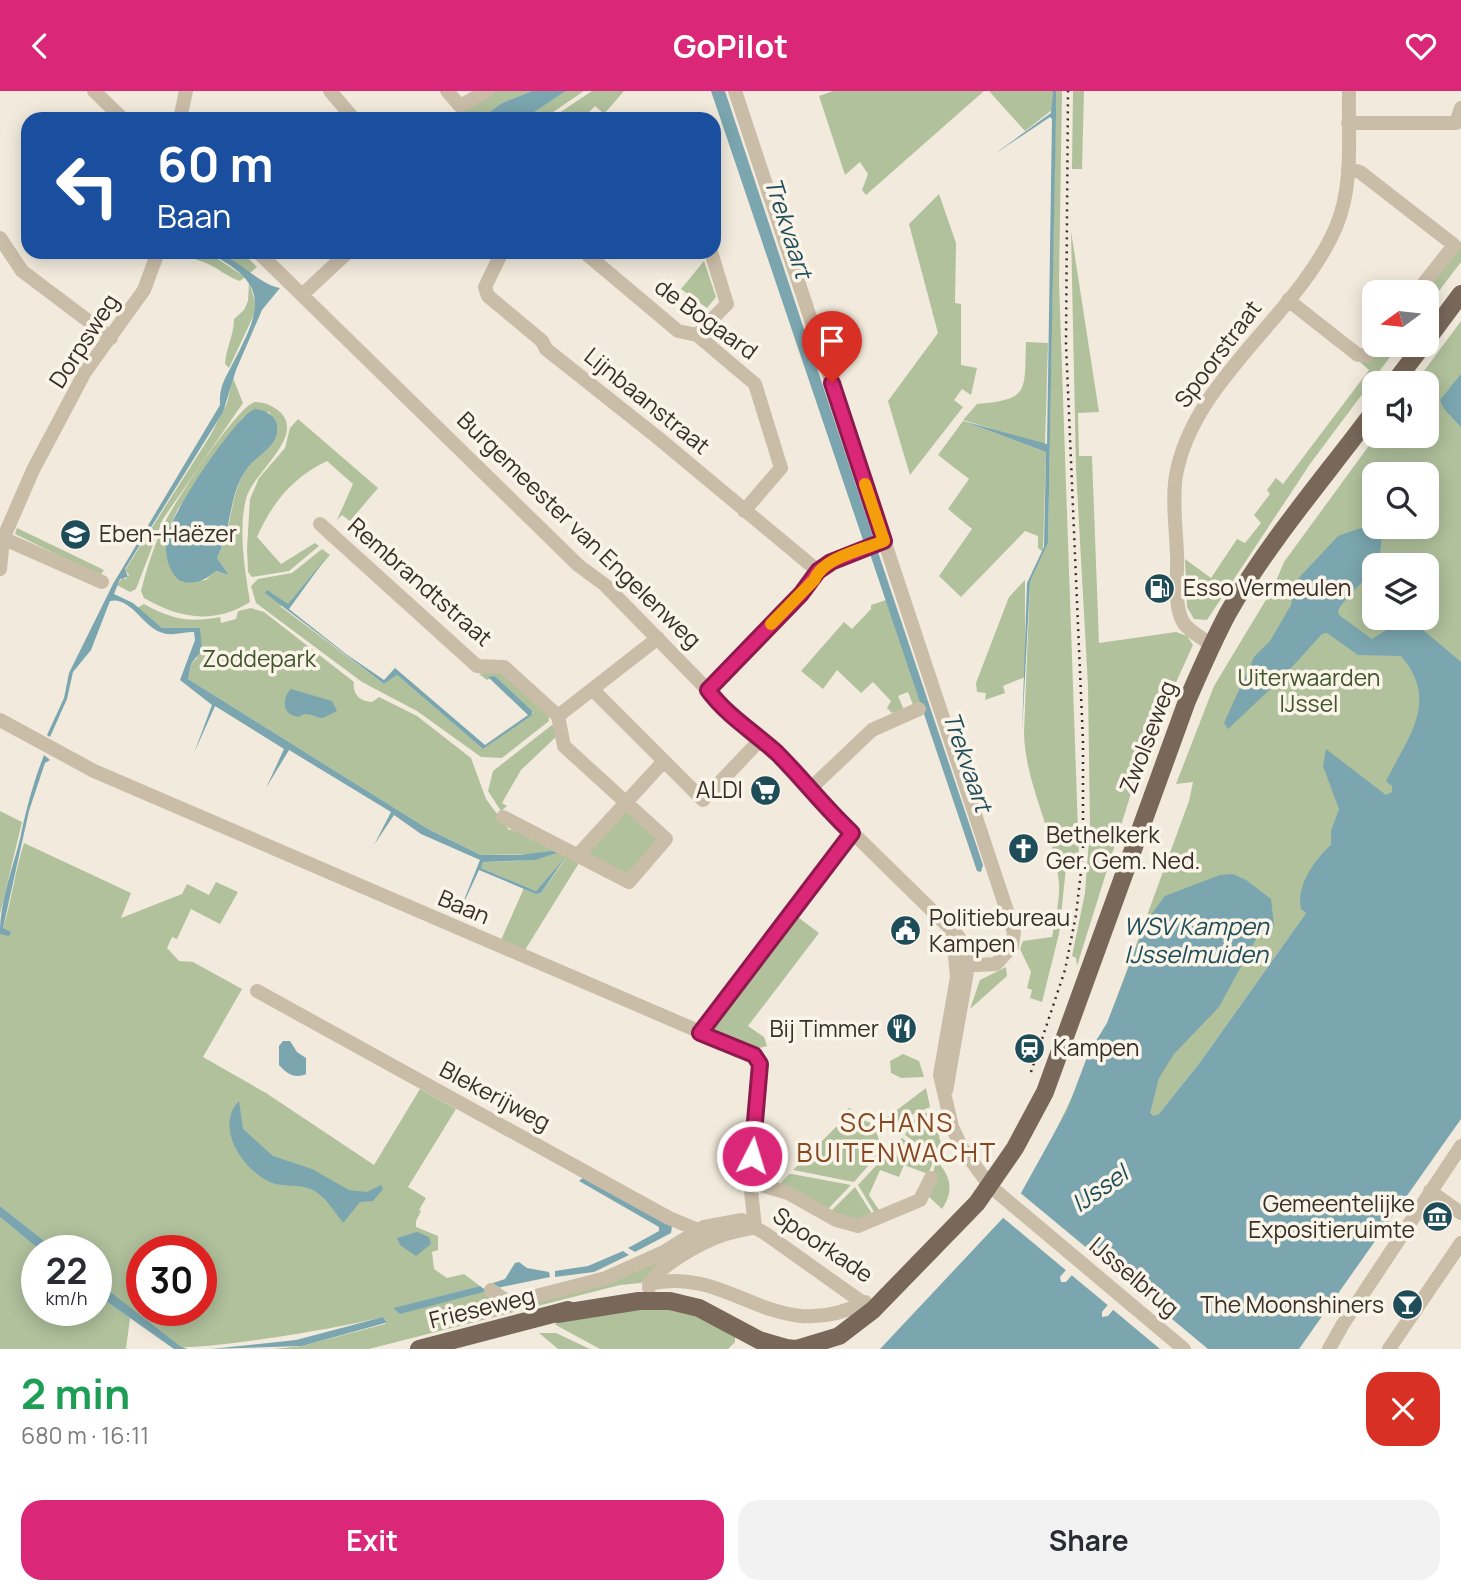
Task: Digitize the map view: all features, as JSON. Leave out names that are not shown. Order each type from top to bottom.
[{"type":"main road","points":[[1439,324],[1461,294]]},
{"type":"main road","points":[[1403,371],[1414,357]]},
{"type":"main road","name":"Zwolseweg","points":[[990,1186],[1015,1148],[1045,1091],[1187,701],[1212,645],[1228,613],[1267,554],[1362,427]]},
{"type":"main road","name":"Spoorkade","points":[[869,1306],[977,1202],[990,1186]]},
{"type":"main road","name":"Frieseweg","points":[[419,1349],[557,1314],[595,1301],[648,1292],[680,1294],[716,1307],[770,1336],[822,1342],[846,1332],[869,1306]]},
{"type":"street","points":[[94,91],[116,112]]},
{"type":"street","points":[[182,112],[186,91]]},
{"type":"street","points":[[330,91],[348,112]]},
{"type":"street","points":[[447,91],[460,106],[486,91]]},
{"type":"street","points":[[735,91],[1015,934],[1012,946],[998,963],[963,966]]},
{"type":"street","name":"Spoorstraat","points":[[1212,645],[1184,625],[1178,607],[1176,477],[1189,431],[1201,411],[1288,300],[1321,255],[1335,230],[1346,194],[1349,91]]},
{"type":"street","points":[[1348,124],[1456,123],[1461,109]]},
{"type":"street","points":[[1348,169],[1360,172],[1454,245],[1426,280]]},
{"type":"street","points":[[0,238],[22,271],[111,338]]},
{"type":"street","name":"Dorpsweg","points":[[0,569],[2,538],[33,470],[85,372],[144,290],[155,259]]},
{"type":"street","name":"Burgemeester van Engelenweg","points":[[265,259],[578,565],[597,577],[758,742],[796,772],[809,790],[953,934],[963,966],[940,1070],[946,1091]]},
{"type":"street","points":[[302,295],[341,259]]},
{"type":"street","name":"Lijnbaanstraat","points":[[499,259],[485,287],[488,296],[542,341],[545,349],[818,571]]},
{"type":"street","name":"de Bogaard","points":[[592,259],[678,331],[697,335],[755,384],[781,468],[744,511]]},
{"type":"street","points":[[697,335],[727,304],[712,259]]},
{"type":"street","points":[[1288,300],[1358,355],[1362,355]]},
{"type":"street","name":"Rembrandtstraat","points":[[320,524],[477,666],[504,667],[558,716]]},
{"type":"street","points":[[2,538],[102,582]]},
{"type":"street","points":[[708,690],[801,594],[818,571],[831,562],[884,541]]},
{"type":"street","points":[[503,817],[629,882],[666,839],[564,746],[558,716],[658,638]]},
{"type":"street","points":[[593,690],[657,751],[663,761],[703,800],[758,742]]},
{"type":"street","points":[[809,790],[872,730],[919,709]]},
{"type":"street","name":"Baan","points":[[0,720],[94,771],[754,1055],[760,1066],[750,1182],[755,1227]]},
{"type":"street","points":[[578,855],[663,761]]},
{"type":"street","points":[[700,1033],[852,833]]},
{"type":"street","name":"Blekerijweg","points":[[257,991],[668,1218],[698,1230]]},
{"type":"street","name":"IJsselbrug","points":[[946,1091],[955,1134],[990,1186],[1184,1349]]},
{"type":"street","points":[[1329,1349],[1342,1324],[1461,1146]]},
{"type":"street","points":[[750,1182],[788,1193],[836,1220],[858,1226],[921,1199],[931,1178]]},
{"type":"street","points":[[1430,1191],[1461,1213]]},
{"type":"street","points":[[698,1230],[714,1224],[751,1202]]},
{"type":"street","points":[[714,1224],[744,1220],[755,1227]]},
{"type":"street","name":"Spoorkade","points":[[648,1292],[657,1272],[724,1234],[755,1227],[869,1306]]},
{"type":"street","name":"Frieseweg","points":[[493,1308],[631,1268],[698,1230]]},
{"type":"street","points":[[1389,1349],[1461,1243]]},
{"type":"street","points":[[491,1290],[509,1303]]},
{"type":"street","points":[[716,1307],[771,1329],[800,1335],[835,1326],[869,1306]]},
{"type":"green space","points":[[494,91],[532,91],[502,103],[490,112],[460,112]]},
{"type":"green space","points":[[566,91],[584,91],[553,112],[534,112]]},
{"type":"green space","points":[[592,91],[624,91],[606,112],[595,106],[589,112],[560,112]]},
{"type":"green space","points":[[833,91],[984,91],[866,195],[862,190],[868,174],[860,162],[845,175],[819,96]]},
{"type":"green space","points":[[989,91],[1053,91],[1052,110],[1025,131]]},
{"type":"green space","points":[[1056,91],[1062,91],[1059,282],[1079,859],[1067,858],[1059,934],[1042,1002],[1030,998],[1032,990],[1027,988],[1031,972],[1020,949],[1023,941],[1052,937],[1059,890],[1052,845],[1029,771],[1024,733],[1030,582],[1048,543]]},
{"type":"green space","points":[[1073,91],[1084,91],[1082,169],[1072,169]]},
{"type":"green space","points":[[939,194],[956,243],[955,303],[961,304],[961,365],[977,368],[971,395],[962,389],[954,400],[963,407],[910,475],[888,401],[938,333],[909,224]]},
{"type":"green space","points":[[1071,231],[1099,412],[1078,413],[1079,456],[1092,456],[1099,643],[1176,632],[1187,636],[1193,645],[1143,755],[1077,966],[1076,958],[1072,956],[1085,893],[1090,826],[1088,686],[1076,469]]},
{"type":"green space","points":[[1461,242],[1461,262],[1439,291],[1439,280],[1431,280]]},
{"type":"green space","points":[[195,259],[218,259],[245,277],[240,281]]},
{"type":"green space","points":[[229,259],[249,259],[257,267],[250,273]]},
{"type":"green space","points":[[704,261],[716,297],[707,308],[681,289]]},
{"type":"green space","points":[[249,282],[257,308],[229,368],[225,364],[234,319],[244,310],[248,301]]},
{"type":"green space","name":"Uiterwaarden IJssel","points":[[1461,321],[1461,700],[1394,789],[1201,1061],[1067,1231],[1038,1167],[1106,1027],[1189,801],[1193,782],[1176,784],[1214,686],[1273,588],[1284,562],[1367,448],[1439,448],[1439,371],[1424,371],[1434,357],[1439,357],[1439,351]]},
{"type":"green space","points":[[1026,342],[1048,343],[1045,445],[963,420],[977,404],[1007,399],[1021,389],[1024,382]]},
{"type":"green space","points":[[1366,357],[1390,357],[1380,371],[1368,371],[1360,362]]},
{"type":"green space","points":[[233,378],[243,403],[163,519],[136,589],[130,592],[117,585],[122,578],[126,579],[129,575],[125,570],[210,436],[227,403]]},
{"type":"green space","points":[[1362,379],[1362,394],[1310,464],[1207,620],[1194,619],[1187,607],[1185,559],[1211,578],[1237,539],[1245,543],[1261,523],[1254,515],[1270,494],[1267,490],[1276,478],[1283,484]]},
{"type":"green space","points":[[255,402],[265,404],[280,412],[286,422],[282,444],[250,489],[246,499],[242,537],[250,602],[223,614],[210,616],[183,614],[157,605],[144,598],[141,591],[166,520],[194,474],[246,407]],"holes":[[[269,412],[278,429],[239,483],[217,558],[229,575],[215,571],[206,580],[182,582],[171,570],[170,526],[178,509],[243,417]]]},
{"type":"green space","points":[[298,419],[378,488],[350,521],[342,515],[337,520],[353,484],[327,461],[315,467],[285,492],[269,513],[257,537],[281,564],[315,543],[319,546],[289,571],[252,577],[248,572],[247,548],[250,499],[259,478],[285,448],[290,428]]},
{"type":"green space","points":[[963,421],[1046,452],[1043,552],[1038,548],[1038,536],[1025,531],[961,597],[939,576],[972,529],[948,509],[969,479],[938,455]]},
{"type":"green space","points":[[17,528],[104,570],[99,575],[15,534]]},
{"type":"green space","points":[[322,549],[330,555],[288,604],[280,606],[384,684],[397,675],[483,749],[533,713],[495,676],[487,680],[479,674],[497,670],[548,714],[549,721],[502,758],[481,757],[417,711],[362,682],[256,603],[251,586],[258,579],[292,573]]},
{"type":"green space","points":[[1025,580],[1025,677],[1003,686],[1005,693],[985,700],[986,693],[977,692],[976,683],[1009,597]]},
{"type":"green space","points":[[886,600],[922,705],[914,707],[908,692],[898,696],[904,710],[892,713],[887,708],[891,701],[873,682],[861,693],[837,670],[823,689],[801,671],[844,622],[852,629],[871,609],[871,605]]},
{"type":"green space","name":"Zoddepark","points":[[144,604],[180,618],[199,620],[220,617],[221,623],[236,619],[238,611],[251,608],[264,612],[354,682],[354,690],[361,699],[372,702],[379,697],[417,716],[471,758],[486,799],[509,830],[520,828],[579,863],[525,950],[501,940],[524,888],[536,894],[541,893],[566,858],[536,891],[481,868],[483,862],[519,861],[555,854],[481,855],[428,829],[188,679],[191,664],[197,658],[200,628],[162,628],[137,608]]},
{"type":"green space","points":[[552,725],[557,736],[521,770],[502,803],[507,806],[501,811],[488,791],[493,771]]},
{"type":"green space","points":[[624,809],[659,837],[628,876],[588,856],[588,849]]},
{"type":"green space","points":[[0,811],[22,822],[0,914]]},
{"type":"green space","points":[[24,843],[131,893],[121,918],[182,894],[187,884],[209,895],[216,882],[238,892],[220,924],[191,909],[177,939],[172,937],[167,948],[179,961],[193,962],[242,989],[203,1057],[266,1093],[374,1165],[420,1089],[456,1109],[408,1187],[426,1198],[419,1210],[421,1211],[416,1227],[438,1236],[438,1250],[432,1252],[434,1269],[447,1278],[464,1274],[480,1286],[394,1308],[487,1291],[493,1311],[595,1284],[731,1224],[657,1266],[641,1283],[620,1285],[369,1349],[274,1349],[302,1346],[385,1324],[387,1321],[383,1317],[280,1337],[182,1347],[150,1326],[217,1326],[217,1235],[126,1235],[126,1306],[112,1294],[112,1235],[37,1235],[0,1206],[0,933],[10,932],[3,928]]},
{"type":"green space","points":[[795,915],[819,933],[748,1026],[764,1037],[767,1046],[755,1049],[711,1029]]},
{"type":"green space","points":[[1006,967],[1007,976],[970,1009],[980,980]]},
{"type":"green space","points":[[903,1054],[919,1061],[924,1077],[901,1078],[891,1073],[890,1061]]},
{"type":"green space","points":[[926,1088],[930,1107],[913,1114],[902,1133],[887,1124],[885,1119]]},
{"type":"green space","points":[[849,1108],[856,1113],[857,1118],[874,1124],[882,1150],[854,1182],[793,1170],[842,1121],[841,1114]]},
{"type":"green space","points":[[932,1111],[947,1165],[905,1135],[916,1117]]},
{"type":"green space","points":[[902,1138],[934,1160],[928,1174],[904,1165],[899,1177],[880,1170],[869,1195],[881,1213],[876,1215],[858,1185]]},
{"type":"green space","points":[[936,1160],[945,1171],[950,1189],[942,1209],[928,1196]]},
{"type":"green space","points":[[789,1174],[851,1185],[828,1209],[780,1184]]},
{"type":"green space","points":[[855,1187],[874,1217],[857,1221],[831,1211]]},
{"type":"green space","points":[[0,1217],[22,1235],[21,1326],[112,1326],[112,1305],[126,1315],[126,1326],[129,1326],[126,1349],[0,1349]]},
{"type":"green space","points":[[675,1305],[735,1335],[735,1342],[728,1349],[600,1349],[554,1324],[585,1315]]},
{"type":"green space","points":[[539,1333],[556,1333],[590,1349],[558,1349]]},
{"type":"water","points":[[532,91],[566,91],[534,112],[490,112],[502,103]]},
{"type":"water","points":[[711,91],[725,91],[873,537],[863,540],[721,121],[721,112],[718,112]]},
{"type":"water","points":[[1053,91],[1056,91],[1056,115],[1048,543],[1030,582],[1022,733],[1027,583],[1044,547],[1046,452],[963,421],[1047,444],[1052,119],[1050,117],[993,155],[1051,113]]},
{"type":"water","points":[[219,259],[230,259],[262,281],[280,288],[262,310],[236,370],[223,412],[125,569],[128,577],[120,579],[114,594],[133,603],[162,628],[200,628],[202,650],[191,664],[188,679],[428,829],[481,855],[519,855],[552,851],[557,853],[535,860],[483,862],[481,868],[536,891],[565,858],[541,893],[536,894],[479,870],[458,915],[480,860],[421,834],[394,815],[374,845],[391,812],[289,750],[266,788],[284,749],[215,706],[194,753],[212,705],[180,680],[195,640],[194,632],[160,632],[124,603],[110,601],[91,650],[73,672],[67,699],[50,737],[47,735],[64,698],[69,673],[113,584],[220,405],[223,384],[250,328],[255,299],[251,287],[242,275]]},
{"type":"water","points":[[1461,374],[1461,427],[1444,409],[1440,400]]},
{"type":"water","points":[[255,409],[272,416],[277,423],[277,433],[272,444],[246,470],[236,491],[217,558],[229,575],[216,571],[199,581],[180,581],[172,572],[166,554],[171,524],[220,446],[246,415]]},
{"type":"water","points":[[1362,528],[1362,539],[1381,539],[1381,549],[1380,553],[1362,553],[1362,582],[1338,610],[1339,615],[1372,639],[1386,630],[1423,630],[1461,662],[1461,1119],[1299,1349],[880,1349],[1003,1218],[1021,1193],[1067,1110],[1089,1052],[1107,1023],[1147,920],[1165,896],[1220,875],[1233,874],[1246,880],[1271,899],[1274,926],[1257,937],[1219,1007],[1174,1054],[1159,1078],[1150,1113],[1154,1116],[1159,1114],[1201,1061],[1306,913],[1301,909],[1301,891],[1318,858],[1331,845],[1331,831],[1339,809],[1323,766],[1326,749],[1386,795],[1392,792],[1392,786],[1386,781],[1411,734],[1419,704],[1418,688],[1412,672],[1401,656],[1358,655],[1327,633],[1322,634],[1281,679],[1228,729],[1224,723],[1254,657],[1270,641],[1291,605],[1295,582],[1338,536]],"holes":[[[1093,1243],[1094,1249],[1066,1282],[1061,1282],[1060,1277],[1088,1244]],[[1130,1278],[1135,1278],[1136,1283],[1108,1316],[1102,1317],[1102,1312]]]},
{"type":"water","points":[[878,552],[983,865],[981,872],[977,871],[870,554]]},
{"type":"water","points":[[326,558],[289,609],[346,654],[384,680],[395,668],[485,745],[528,715],[488,677],[495,676],[532,711],[532,715],[483,749],[397,675],[384,684],[265,593],[267,590],[288,604]]},
{"type":"water","points":[[291,689],[332,701],[337,711],[323,718],[308,714],[299,717],[290,714],[285,704]]},
{"type":"water","points":[[44,755],[50,760],[45,763],[29,811],[3,928],[11,932],[9,936],[0,934],[4,897]]},
{"type":"water","points":[[283,1041],[290,1041],[297,1052],[306,1058],[306,1074],[291,1075],[279,1065],[279,1046]]},
{"type":"water","points":[[239,1101],[243,1129],[273,1156],[312,1169],[349,1190],[367,1192],[381,1185],[383,1189],[373,1201],[360,1202],[343,1223],[326,1200],[313,1190],[275,1184],[260,1176],[242,1158],[231,1135],[232,1111]]},
{"type":"water","points":[[584,1177],[672,1226],[671,1233],[635,1252],[628,1248],[659,1231],[659,1227],[579,1181]]},
{"type":"water","points":[[0,1206],[37,1235],[22,1235],[0,1217]]},
{"type":"water","points":[[417,1232],[429,1237],[431,1244],[416,1256],[400,1245],[397,1238]]},
{"type":"water","points":[[623,1251],[629,1255],[594,1272],[555,1277],[555,1271],[588,1266]]},
{"type":"water","points":[[519,1262],[527,1268],[549,1272],[550,1277],[497,1288],[490,1284],[505,1279],[515,1263]]},
{"type":"water","points":[[480,1286],[487,1291],[400,1314],[393,1308]]},
{"type":"water","points":[[112,1293],[126,1304],[126,1315],[112,1305]]},
{"type":"water","points":[[383,1317],[387,1322],[302,1346],[211,1349],[296,1340]]},
{"type":"water","points":[[141,1326],[154,1326],[187,1349],[174,1349]]},
{"type":"pier","points":[[1018,1191],[1088,1249],[1068,1272],[1001,1216]]},
{"type":"pier","points":[[1089,1249],[1130,1284],[1110,1307],[1069,1273]]},
{"type":"pier","points":[[1130,1284],[1208,1349],[1160,1349],[1111,1308]]},
{"type":"railway","points":[[1031,1072],[1065,970],[1076,915],[1083,854],[1083,742],[1066,344],[1068,91]]},
{"type":"slow traffic","points":[[771,624],[814,580],[818,571],[831,562],[884,541],[865,484]]},
{"type":"place","name":"Eben-Haëzer","points":[[76,534]]},
{"type":"place","name":"Esso Vermeulen","points":[[1160,588]]},
{"type":"place","name":"ALDI","points":[[766,790]]},
{"type":"place","name":"Bethelkerk Ger. Gem. Ned.","points":[[1023,848]]},
{"type":"place","name":"Politiebureau Kampen","points":[[906,931]]},
{"type":"place","name":"Bij Timmer","points":[[902,1029]]},
{"type":"place","name":"Kampen","points":[[1030,1048]]},
{"type":"place","name":"Gemeentelijke Expositieruimte","points":[[1438,1217]]},
{"type":"place","name":"The Moonshiners","points":[[1407,1305]]},
{"type":"district","name":"SCHANS BUITENWACHT","points":[[897,1138]]},
{"type":"route","points":[[752,1156],[760,1064],[754,1055],[700,1033],[852,833],[809,790],[796,772],[755,733],[741,724],[708,690],[814,580],[818,571],[831,562],[884,541],[832,383]]},
{"type":"water label","name":"Trekvaart","points":[[788,228]]},
{"type":"water label","name":"Trekvaart","points":[[967,762]]},
{"type":"water label","name":"WSV Kampen IJsselmuiden","points":[[1196,941]]},
{"type":"water label","name":"IJssel","points":[[1100,1189]]}]
